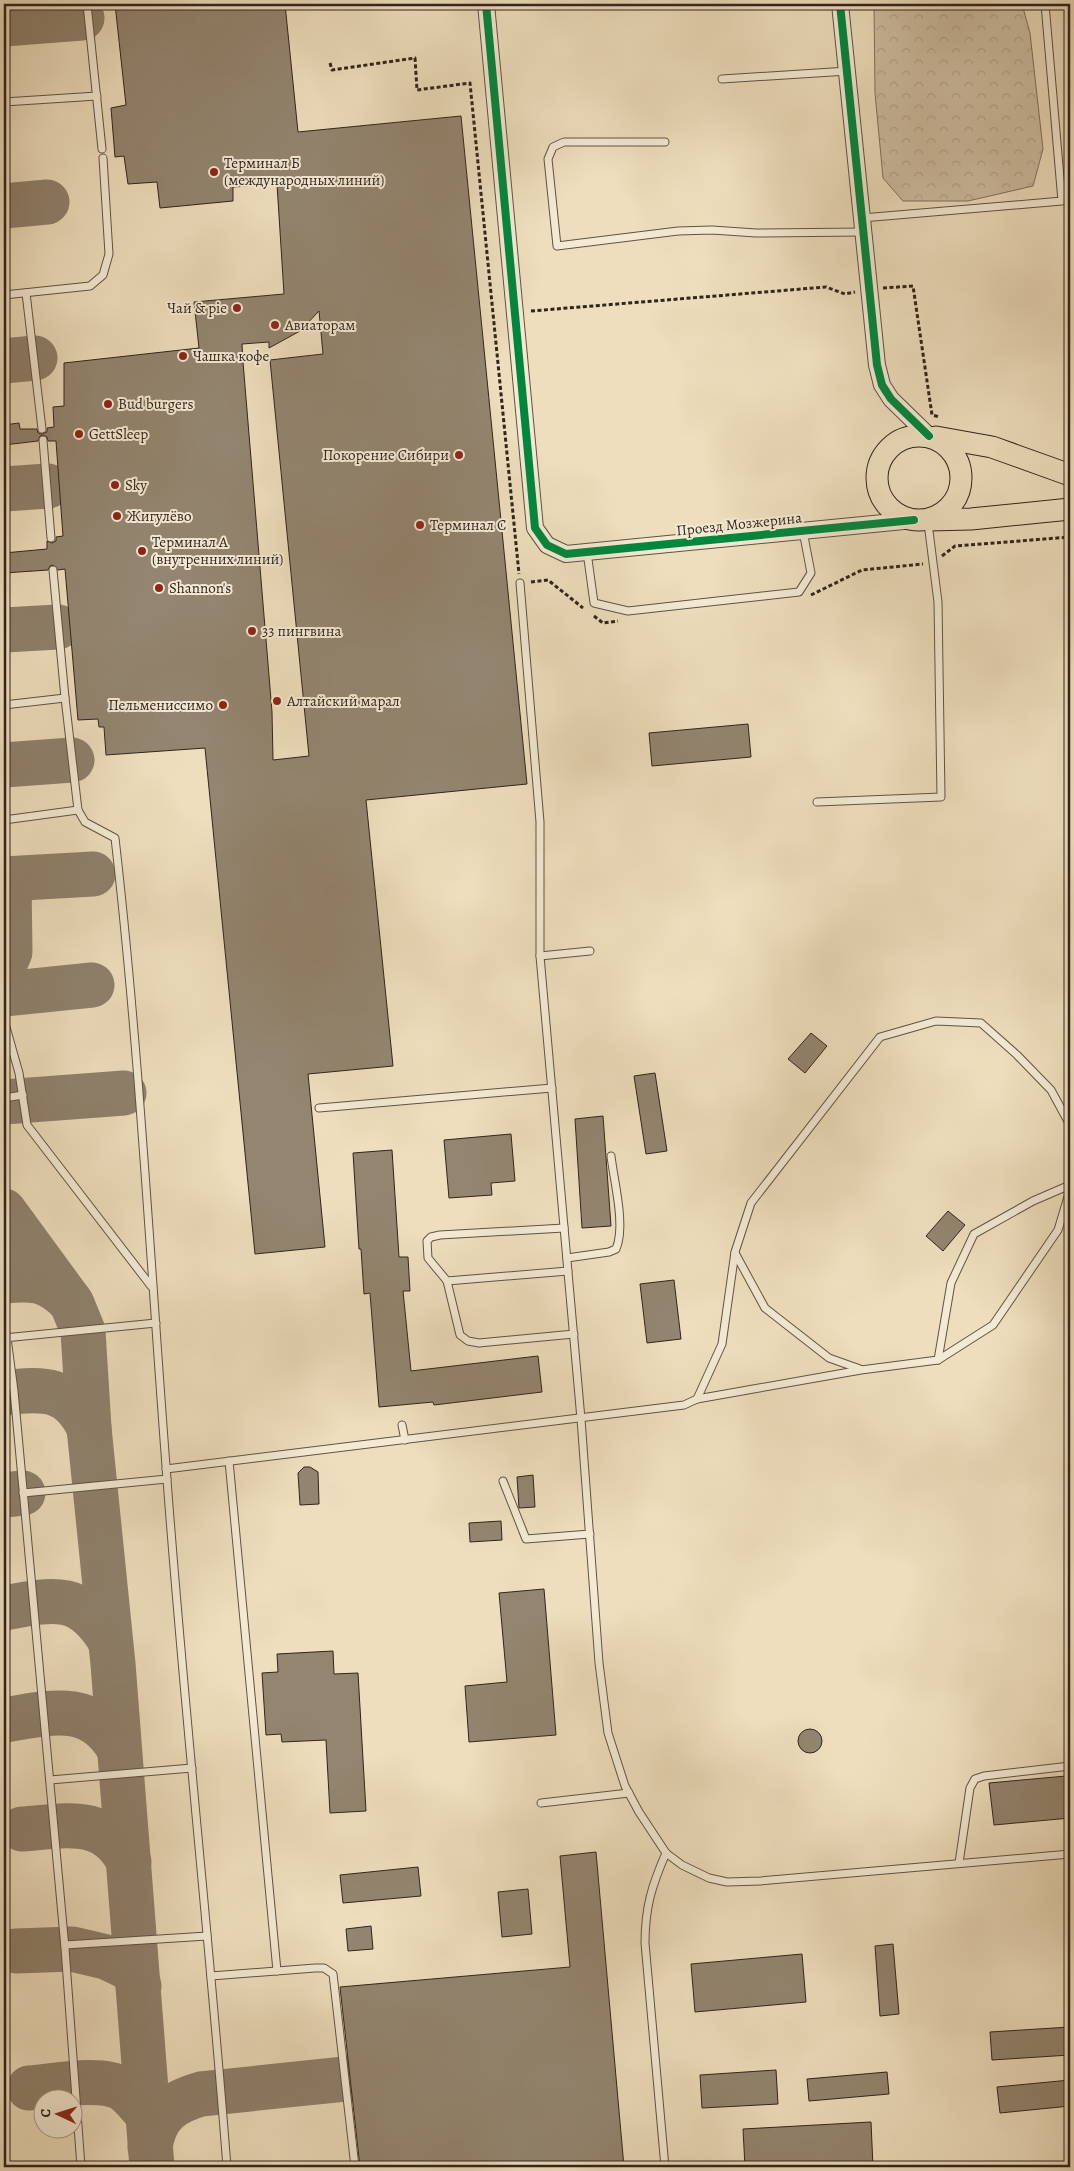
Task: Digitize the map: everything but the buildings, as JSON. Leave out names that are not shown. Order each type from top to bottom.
[{"type":"main road","points":[[1070,474],[992,447],[916,435],[902,438],[890,446],[881,457],[876,470],[876,484],[880,497],[900,517],[921,520],[971,519],[1070,509]]},
{"type":"main road","name":"Проезд Мозжерина","points":[[921,520],[941,514],[952,505],[959,493],[962,479],[959,464],[953,452],[942,442],[930,436]]},
{"type":"street","points":[[486,4],[514,313]]},
{"type":"street","points":[[840,4],[877,365],[882,385],[891,399],[930,436]]},
{"type":"street","name":"Проезд Мозжерина","points":[[514,313],[535,528],[547,545],[566,554],[921,520]]},
{"type":"lane","points":[[87,4],[102,149]]},
{"type":"lane","points":[[665,142],[564,142],[553,147],[548,159],[557,246],[678,231],[712,230],[756,233],[862,225],[1062,202],[1045,4]]},
{"type":"lane","points":[[722,79],[848,71]]},
{"type":"lane","points":[[4,102],[97,96]]},
{"type":"lane","points":[[4,295],[90,286],[103,275],[109,254],[103,158]]},
{"type":"lane","points":[[26,293],[42,429]]},
{"type":"lane","points":[[43,440],[51,538]]},
{"type":"lane","points":[[817,802],[942,797],[938,602],[921,520]]},
{"type":"lane","points":[[587,552],[594,603],[628,611],[799,592],[810,573],[803,531]]},
{"type":"lane","points":[[54,570],[65,698],[78,810],[85,822],[115,838],[138,1076],[166,1469],[227,2167]]},
{"type":"lane","points":[[520,583],[540,822],[540,956],[574,1334],[603,1700],[611,1741],[629,1793],[666,1853],[695,1872],[709,1878],[727,1882],[760,1881],[1070,1854]]},
{"type":"lane","points":[[4,705],[65,698]]},
{"type":"lane","points":[[4,820],[78,810]]},
{"type":"lane","points":[[540,956],[590,951]]},
{"type":"lane","points":[[4,1020],[19,1073],[26,1122],[29,1129],[152,1286]]},
{"type":"lane","points":[[697,1399],[722,1344],[735,1252],[751,1203],[880,1037],[936,1021],[981,1023],[1017,1055],[1051,1090],[1070,1125]]},
{"type":"lane","points":[[320,1108],[552,1088]]},
{"type":"lane","points":[[4,1098],[23,1094]]},
{"type":"lane","points":[[567,1258],[609,1252],[616,1249],[619,1242],[620,1228],[611,1156]]},
{"type":"lane","points":[[938,1360],[951,1283],[974,1234],[1033,1201],[1070,1185]]},
{"type":"lane","points":[[166,1469],[684,1405],[697,1399],[861,1370],[938,1360],[993,1325],[1058,1230],[1070,1190]]},
{"type":"lane","points":[[564,1228],[440,1235],[431,1237],[427,1241],[428,1258],[447,1281],[460,1335],[468,1342],[479,1343],[574,1334]]},
{"type":"lane","points":[[735,1252],[765,1308],[830,1358],[861,1370]]},
{"type":"lane","points":[[447,1281],[568,1271]]},
{"type":"lane","points":[[81,2167],[50,1780],[42,1714],[14,1392],[5,1336],[156,1323]]},
{"type":"lane","points":[[402,1425],[405,1440]]},
{"type":"lane","points":[[229,1461],[277,1971]]},
{"type":"lane","points":[[23,1493],[167,1479]]},
{"type":"lane","points":[[503,1481],[526,1539],[590,1534]]},
{"type":"lane","points":[[959,1863],[970,1788],[976,1779],[984,1776],[1070,1766]]},
{"type":"lane","points":[[50,1780],[192,1768]]},
{"type":"lane","points":[[541,1802],[629,1793]]},
{"type":"lane","points":[[665,2167],[645,1943],[645,1917],[653,1882],[666,1853]]},
{"type":"lane","points":[[64,1945],[207,1936]]},
{"type":"lane","points":[[211,1976],[315,1968],[324,1968],[332,1974],[355,2167]]},
{"type":"path","points":[[330,63],[332,70],[415,58],[417,90],[470,83],[520,583]]},
{"type":"path","points":[[493,314],[826,287],[845,294],[913,286],[932,415],[942,418]]},
{"type":"green space","points":[[874,4],[1022,4],[1030,33],[1043,149],[1033,186],[968,201],[903,201],[883,178],[875,93]]},
{"type":"taxiway","points":[[4,24],[82,18]]},
{"type":"taxiway","points":[[4,206],[47,202]]},
{"type":"taxiway","points":[[4,361],[35,358]]},
{"type":"taxiway","points":[[4,489],[48,486]]},
{"type":"taxiway","points":[[4,630],[58,627]]},
{"type":"taxiway","points":[[4,765],[72,760]]},
{"type":"taxiway","points":[[4,879],[93,874]]},
{"type":"taxiway","points":[[4,966],[10,952],[9,879]]},
{"type":"taxiway","points":[[4,994],[92,985]]},
{"type":"taxiway","points":[[4,1102],[124,1093]]},
{"type":"taxiway","points":[[4,1211],[72,1304],[83,1331],[89,1428],[113,1664],[152,2167]]},
{"type":"taxiway","points":[[4,1281],[32,1280],[47,1284],[70,1301]]},
{"type":"taxiway","points":[[4,1393],[31,1391],[54,1393],[73,1405],[89,1428]]},
{"type":"taxiway","points":[[4,1495],[23,1493]]},
{"type":"taxiway","points":[[4,1608],[37,1602],[64,1602],[76,1606],[87,1613],[109,1639]]},
{"type":"taxiway","points":[[4,1720],[52,1713],[67,1713],[81,1716],[95,1722],[107,1732],[118,1747]]},
{"type":"taxiway","points":[[22,1829],[69,1826],[96,1830],[108,1837],[119,1847],[129,1862]]},
{"type":"taxiway","points":[[16,1951],[72,1949],[106,1957],[131,1969],[139,1986]]},
{"type":"taxiway","points":[[150,2147],[156,2126],[166,2112],[173,2106],[201,2094],[345,2079]]},
{"type":"taxiway","points":[[29,2088],[90,2082],[114,2085],[127,2092],[148,2115]]},
{"type":"cycle path","points":[[486,4],[535,528],[547,545],[566,554],[914,520]]},
{"type":"cycle path","points":[[840,4],[877,365],[882,385],[891,399],[929,436]]},
{"type":"place","name":"Терминал Б (международных линий)","points":[[214,172]]},
{"type":"place","name":"Чай & pie","points":[[237,308]]},
{"type":"place","name":"Авиаторам","points":[[275,325]]},
{"type":"place","name":"Чашка кофе","points":[[183,356]]},
{"type":"place","name":"Bud burgers","points":[[108,404]]},
{"type":"place","name":"GettSleep","points":[[79,434]]},
{"type":"place","name":"Покорение Сибири","points":[[459,455]]},
{"type":"place","name":"Sky","points":[[115,485]]},
{"type":"place","name":"Жигулёво","points":[[117,516]]},
{"type":"place","name":"Терминал С","points":[[420,525]]},
{"type":"place","name":"Терминал А (внутренних линий)","points":[[142,551]]},
{"type":"place","name":"Shannon's","points":[[159,588]]},
{"type":"place","name":"33 пингвина","points":[[252,631]]},
{"type":"place","name":"Алтайский марал","points":[[277,701]]},
{"type":"place","name":"Пельмениссимо","points":[[223,705]]}]
